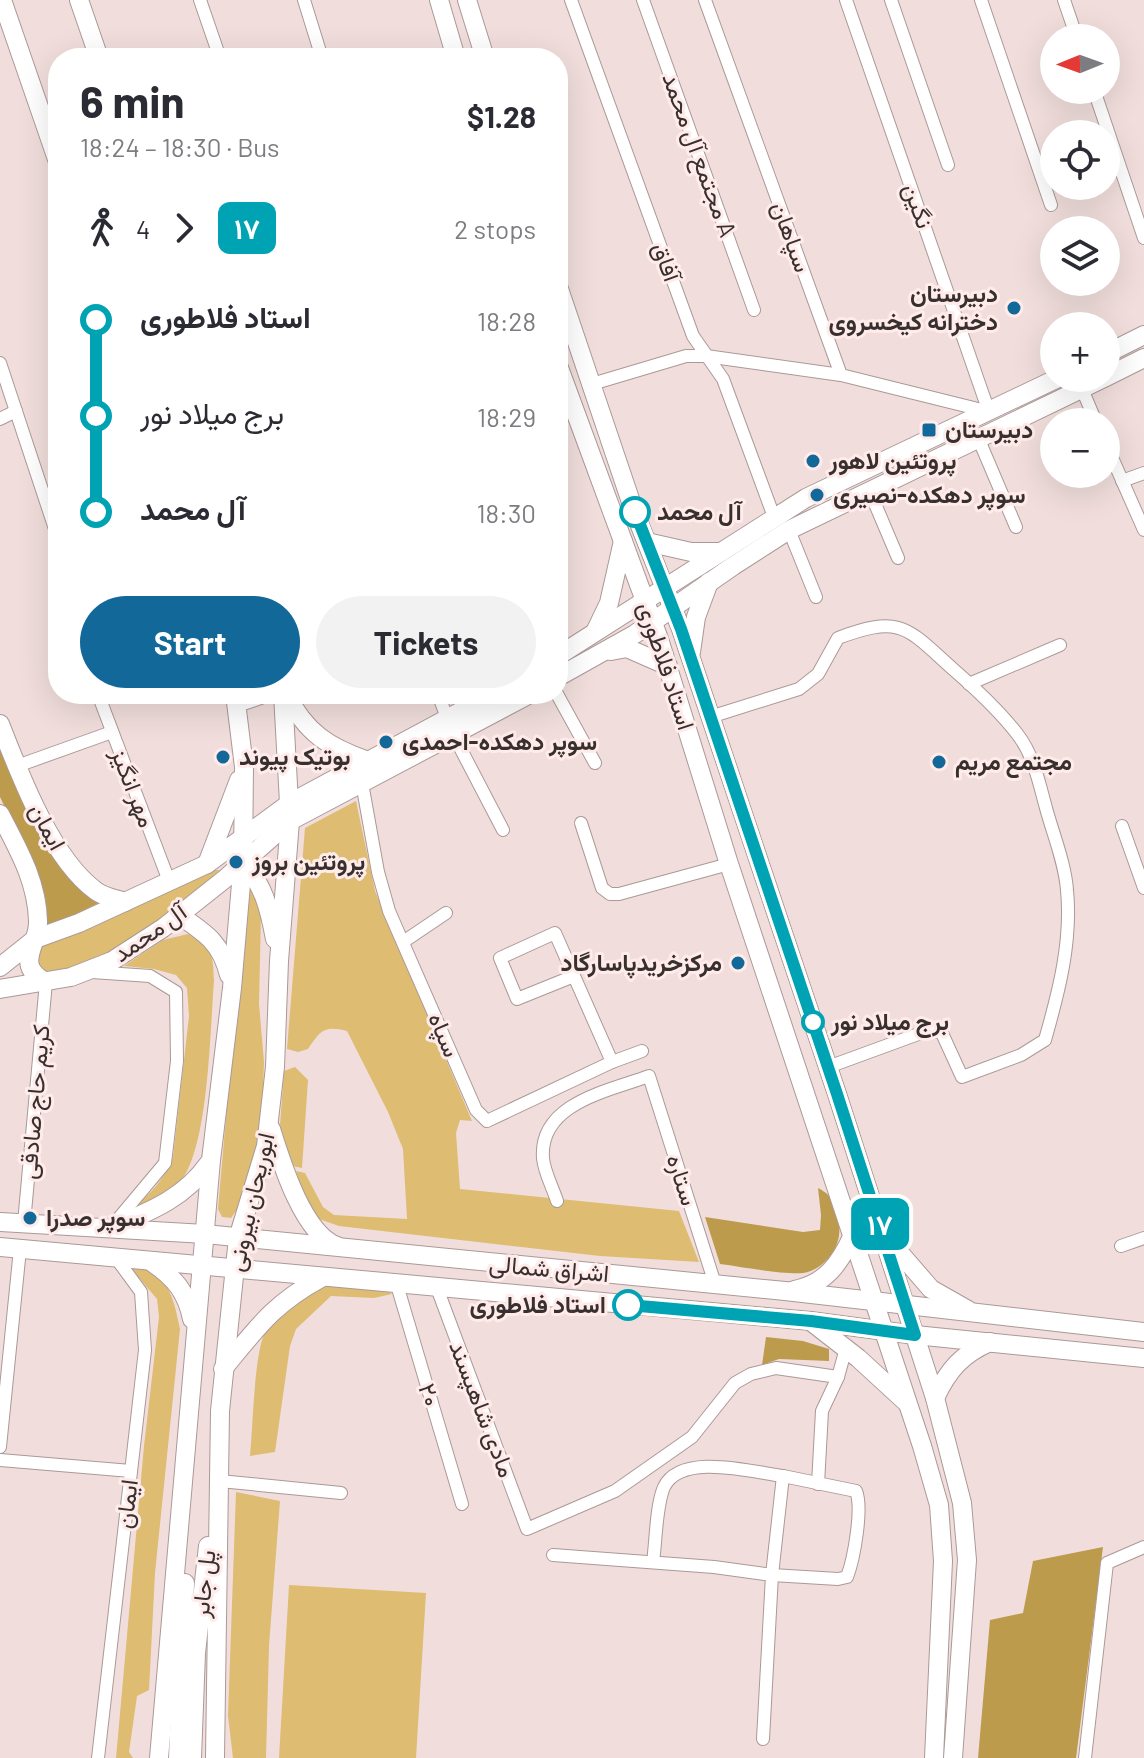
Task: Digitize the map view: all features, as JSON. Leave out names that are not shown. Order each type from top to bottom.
[{"type":"main road","points":[[2,0],[48,133]]},
{"type":"main road","points":[[79,0],[96,48]]},
{"type":"main road","points":[[439,0],[453,48]]},
{"type":"main road","points":[[467,0],[482,48]]},
{"type":"main road","name":"استاد فلاطوری","points":[[568,315],[691,659],[935,1398],[962,1503],[967,1560],[953,1758]]},
{"type":"main road","points":[[1120,347],[1144,335]]},
{"type":"main road","points":[[1120,370],[1144,358]]},
{"type":"main road","points":[[568,649],[806,498],[1040,387]]},
{"type":"main road","name":"استاد فلاطوری","points":[[568,392],[668,666],[729,864],[909,1404],[939,1505],[943,1561],[934,1758]]},
{"type":"main road","points":[[568,672],[653,622],[789,530],[1076,392]]},
{"type":"main road","points":[[595,631],[609,603],[623,541]]},
{"type":"main road","points":[[647,542],[691,552],[718,552]]},
{"type":"main road","points":[[691,659],[696,617],[709,582]]},
{"type":"main road","points":[[605,652],[627,648],[668,666]]},
{"type":"main road","name":"ابوریحان بیرونی","points":[[159,1758],[201,1266],[243,861],[244,767],[237,704]]},
{"type":"main road","name":"ابوریحان بیرونی","points":[[215,1758],[220,1411],[238,1238],[266,1146],[275,1067],[290,812],[285,704]]},
{"type":"main road","points":[[291,704],[322,741],[368,761]]},
{"type":"main road","name":"آل محمد","points":[[8,987],[46,982],[112,961],[179,915],[243,861],[290,812],[362,783],[450,728],[480,704]]},
{"type":"main road","name":"آل محمد","points":[[2,960],[35,939],[207,864],[368,761],[506,704]]},
{"type":"main road","name":"ایمان","points":[[0,724],[26,789],[69,864],[98,892],[125,902]]},
{"type":"main road","points":[[244,767],[207,864],[243,861],[259,881],[269,909],[279,961]]},
{"type":"main road","name":"ایمان","points":[[0,814],[29,872],[37,901],[38,926],[28,956],[32,971],[46,982]]},
{"type":"main road","points":[[179,915],[217,944],[225,959],[232,988]]},
{"type":"main road","points":[[2,960],[8,987]]},
{"type":"main road","points":[[269,1121],[283,1164],[307,1218],[327,1242],[347,1249]]},
{"type":"main road","points":[[112,1227],[170,1202],[197,1180],[211,1160]]},
{"type":"main road","name":"اشراق شمالی","points":[[0,1222],[205,1234],[785,1291],[981,1316],[1144,1332]]},
{"type":"main road","points":[[881,1228],[901,1257],[931,1289],[981,1316]]},
{"type":"main road","points":[[785,1291],[807,1288],[831,1273],[853,1235]]},
{"type":"main road","name":"اشراق شمالی","points":[[0,1247],[811,1321],[885,1332],[1144,1358]]},
{"type":"main road","points":[[385,1253],[376,1267],[389,1284]]},
{"type":"main road","points":[[151,1261],[179,1285],[189,1303],[195,1340]]},
{"type":"main road","points":[[223,1369],[264,1318],[296,1292],[321,1278]]},
{"type":"main road","points":[[811,1321],[909,1404]]},
{"type":"main road","points":[[935,1398],[944,1378],[958,1360],[991,1342]]},
{"type":"main road","name":"پل جابر","points":[[192,1758],[196,1653],[220,1411]]},
{"type":"main road","name":"پل جابر","points":[[178,1758],[189,1412]]},
{"type":"street","points":[[200,0],[217,48]]},
{"type":"street","points":[[304,0],[319,48]]},
{"type":"street","name":"آفاق","points":[[571,0],[693,336],[723,379],[774,517]]},
{"type":"street","name":"مجتمع آل محمد A","points":[[643,0],[754,310]]},
{"type":"street","name":"سپاهان","points":[[705,0],[841,375]]},
{"type":"street","name":"نگین","points":[[846,0],[989,412]]},
{"type":"street","points":[[891,0],[948,165]]},
{"type":"street","points":[[981,0],[1051,205]]},
{"type":"street","points":[[1064,0],[1072,24]]},
{"type":"street","points":[[1099,104],[1144,238]]},
{"type":"street","points":[[592,384],[686,356],[706,356],[841,375],[989,412]]},
{"type":"street","points":[[1,368],[48,508]]},
{"type":"street","points":[[0,419],[16,411]]},
{"type":"street","points":[[979,440],[1016,527]]},
{"type":"street","points":[[1122,481],[1144,473]]},
{"type":"street","points":[[1120,476],[1144,530]]},
{"type":"street","points":[[870,492],[898,558]]},
{"type":"street","points":[[789,530],[816,597]]},
{"type":"street","points":[[710,717],[799,689],[818,674],[838,638],[862,629],[896,625],[913,633],[969,684],[1019,736],[1033,761],[1067,888],[1068,935],[1058,995],[1045,1040],[1021,1055],[962,1077],[941,1031],[921,1033],[828,1067]]},
{"type":"street","points":[[969,684],[1060,645]]},
{"type":"street","name":"مهر انگیز","points":[[102,704],[169,881]]},
{"type":"street","points":[[442,704],[450,728],[503,830]]},
{"type":"street","points":[[563,704],[595,763]]},
{"type":"street","points":[[17,766],[112,732]]},
{"type":"street","name":"سپاه","points":[[362,783],[378,872],[389,911],[476,1110],[487,1121],[642,1051]]},
{"type":"street","points":[[581,823],[602,888],[610,894],[729,864]]},
{"type":"street","points":[[1122,826],[1140,861],[1144,888]]},
{"type":"street","points":[[403,942],[446,913]]},
{"type":"street","points":[[574,976],[517,999],[500,958],[555,933],[574,976],[612,1062]]},
{"type":"street","points":[[88,971],[150,976],[176,992],[177,1061],[165,1163],[112,1227]]},
{"type":"street","name":"کریم حاج صادقی","points":[[24,1223],[46,982]]},
{"type":"street","name":"ستاره","points":[[557,1201],[543,1158],[548,1128],[573,1104],[649,1076],[715,1284]]},
{"type":"street","points":[[1121,1246],[1144,1238]]},
{"type":"street","points":[[0,1447],[20,1249]]},
{"type":"street","name":"ایمان","points":[[98,1758],[145,1350],[141,1292],[116,1258]]},
{"type":"street","name":"۲۰","points":[[389,1284],[462,1504]]},
{"type":"street","name":"مادی شاهپسند","points":[[437,1288],[527,1529],[615,1491],[692,1437],[735,1383],[751,1374],[776,1368],[838,1377]]},
{"type":"street","points":[[818,1484],[822,1411],[838,1377],[846,1348]]},
{"type":"street","points":[[0,1460],[131,1471]]},
{"type":"street","points":[[553,1555],[838,1579],[847,1577],[852,1565],[858,1494],[852,1489],[783,1476],[697,1466],[676,1474],[663,1490],[653,1562]]},
{"type":"street","points":[[763,1739],[772,1575],[783,1476]]},
{"type":"street","points":[[220,1481],[341,1493]]},
{"type":"street","points":[[1085,1758],[1107,1563],[1144,1547]]},
{"type":"shaded area","points":[[0,737],[15,775],[103,901],[47,928],[46,901],[38,875],[0,797]]},
{"type":"shaded area","points":[[356,801],[375,891],[472,1121],[460,1120],[456,1133],[460,1189],[679,1211],[699,1262],[600,1256],[339,1226],[319,1219],[304,1196],[296,1171],[305,1173],[323,1207],[334,1215],[407,1219],[403,1149],[347,1031],[328,1029],[308,1049],[298,1052],[287,1049],[305,828]]},
{"type":"shaded area","points":[[207,870],[220,870],[137,938],[101,962],[47,977],[39,967],[36,952],[41,942]]},
{"type":"shaded area","points":[[247,878],[261,913],[259,1004],[264,1062],[262,1125],[238,1208],[231,1218],[222,1217],[218,1209]]},
{"type":"shaded area","points":[[188,934],[207,947],[214,972],[203,1115],[190,1164],[181,1181],[159,1198],[133,1208],[157,1185],[173,1157],[189,1016],[187,988],[176,975],[124,966],[163,940]]},
{"type":"shaded area","points":[[295,1067],[308,1080],[302,1168],[292,1166],[280,1125],[284,1071]]},
{"type":"shaded area","points":[[818,1188],[834,1203],[839,1224],[836,1247],[822,1264],[808,1272],[791,1273],[720,1264],[705,1217],[803,1232],[820,1230]]},
{"type":"shaded area","points":[[129,1266],[152,1273],[160,1279],[171,1295],[180,1329],[155,1573],[149,1690],[137,1696],[129,1752],[133,1758],[116,1758],[144,1446],[159,1317],[157,1299]]},
{"type":"shaded area","points":[[330,1284],[384,1289],[392,1294],[374,1298],[331,1296],[296,1329],[290,1346],[275,1452],[250,1456],[256,1374],[265,1332],[276,1318],[294,1304]]},
{"type":"shaded area","points":[[766,1337],[803,1341],[829,1349],[829,1361],[779,1359],[762,1365]]},
{"type":"shaded area","points":[[236,1492],[280,1501],[269,1646],[266,1758],[233,1758],[228,1716]]},
{"type":"shaded area","points":[[1103,1547],[1076,1758],[978,1758],[990,1620],[1023,1613],[1033,1561]]},
{"type":"shaded area","points":[[289,1585],[426,1593],[416,1758],[279,1758]]},
{"type":"bus line","name":"۱۷","points":[[628,1305],[811,1321],[915,1335],[681,629],[635,512]]},
{"type":"place","name":"دبیرستان دخترانه کیخسروی","points":[[1014,308]]},
{"type":"place","name":"دبیرستان","points":[[929,430]]},
{"type":"place","name":"پروتئین لاهور","points":[[813,461]]},
{"type":"place","name":"سوپر دهکده-نصیری","points":[[817,495]]},
{"type":"place","name":"آل محمد","points":[[635,512]]},
{"type":"place","name":"سوپر دهکده-احمدی","points":[[386,742]]},
{"type":"place","name":"بوتیک پیوند","points":[[223,757]]},
{"type":"place","name":"مجتمع مریم","points":[[939,762]]},
{"type":"place","name":"پروتئین بروز","points":[[236,862]]},
{"type":"place","name":"مرکزخریدپاسارگاد","points":[[738,963]]},
{"type":"place","name":"برج میلاد نور","points":[[813,1022]]},
{"type":"place","name":"سوپر صدرا","points":[[30,1218]]},
{"type":"place","name":"استاد فلاطوری","points":[[628,1305]]}]
